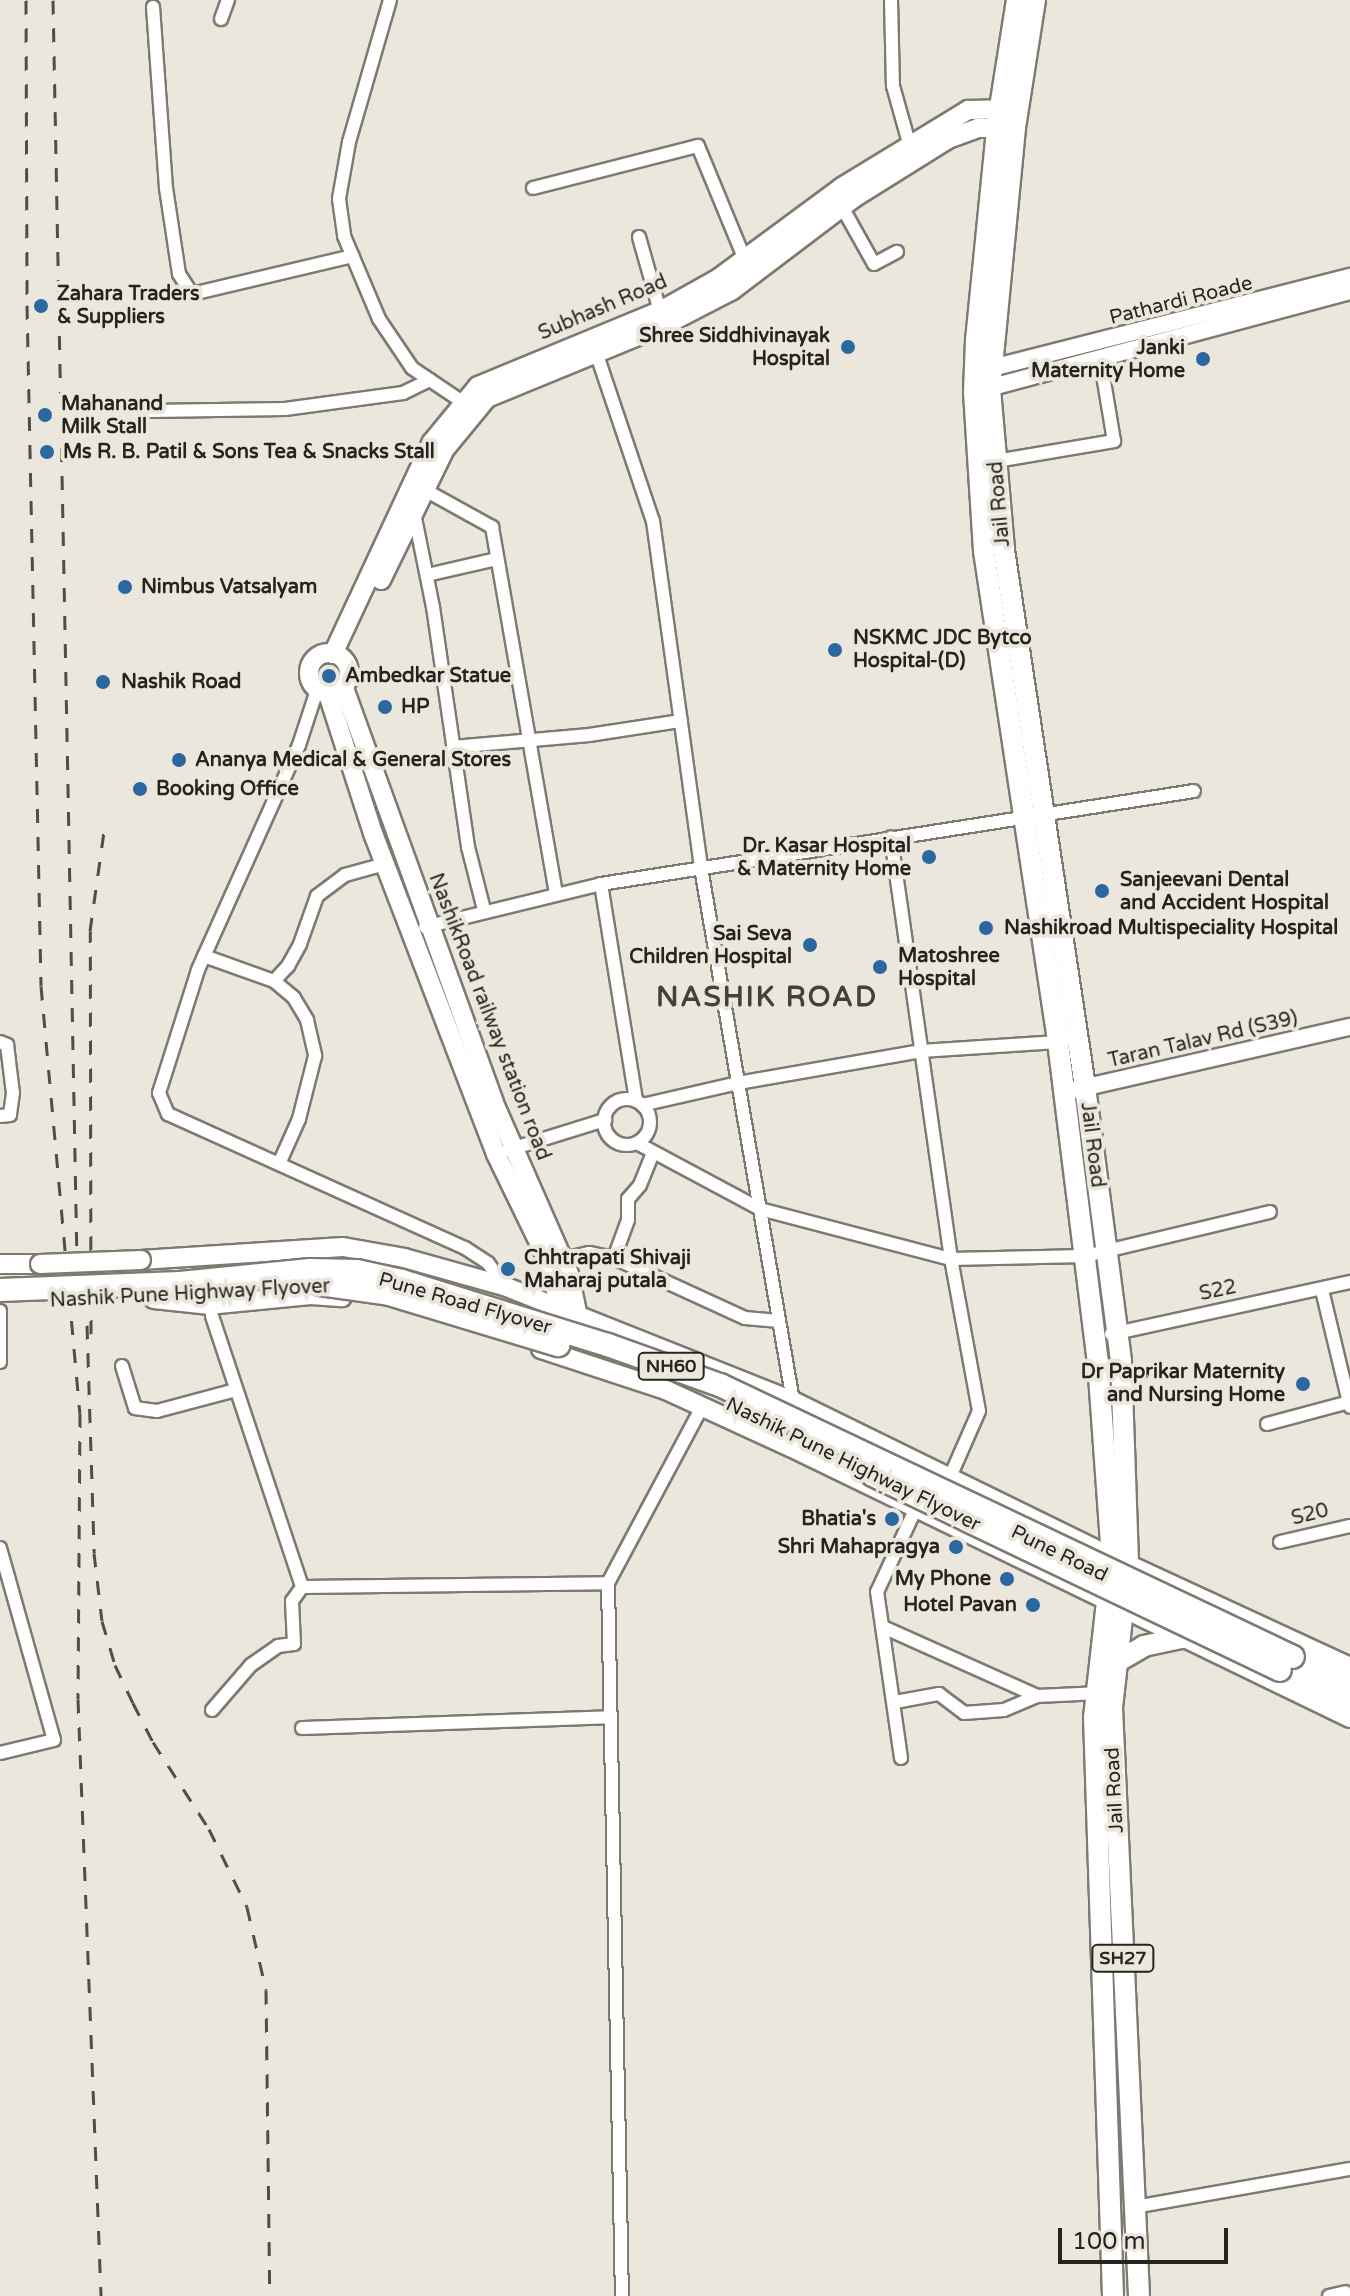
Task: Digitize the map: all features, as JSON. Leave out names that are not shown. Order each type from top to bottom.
[{"type":"highway","name":"Nashik Pune Highway Flyover","points":[[0,1290],[180,1283],[310,1270],[357,1271],[402,1281],[608,1345],[720,1385],[1286,1664],[1350,1703]]},
{"type":"highway","name":"Nashik Pune Highway Flyover","points":[[0,1303],[154,1299],[268,1287],[355,1287],[652,1373],[740,1410],[1286,1664],[1350,1684]]},
{"type":"main road","points":[[983,380],[1017,0]]},
{"type":"main road","points":[[1008,118],[1035,0]]},
{"type":"main road","name":"Subhash Road","points":[[338,656],[445,449],[487,398],[660,311],[745,260],[842,187],[909,143],[968,110],[1008,118]]},
{"type":"main road","name":"Subhash Road","points":[[338,656],[432,442],[478,386],[594,345],[665,325],[731,291],[842,207],[948,139],[1008,118]]},
{"type":"main road","name":"Jail Road","points":[[983,380],[996,461],[1004,550],[1085,1087],[1117,1333],[1120,1561],[1101,1688],[1139,2296]]},
{"type":"main road","name":"Jail Road","points":[[983,380],[984,551],[1058,1042],[1120,1561]]},
{"type":"main road","points":[[330,690],[349,669],[338,656],[318,657],[310,667],[310,679],[330,690],[385,864],[410,930],[570,1313],[578,1361]]},
{"type":"main road","name":"NashikRoad railway station road","points":[[330,690],[431,925],[504,1151],[563,1259],[570,1313]]},
{"type":"main road","points":[[0,1264],[141,1260],[343,1247],[404,1258],[504,1286],[793,1401],[1120,1561],[1350,1667]]},
{"type":"main road","name":"Pune Road Flyover","points":[[154,1299],[210,1311],[311,1295],[378,1299],[578,1361]]},
{"type":"main road","name":"Pune Road","points":[[578,1361],[702,1407],[1350,1718]]},
{"type":"main road","name":"Jail Road","points":[[1101,1688],[1115,1663],[1115,1607]]},
{"type":"main road","points":[[1115,1663],[1144,1646],[1182,1638]]},
{"type":"main road","points":[[1101,1688],[1096,1857],[1113,2296]]},
{"type":"street","points":[[221,19],[228,0]]},
{"type":"street","points":[[390,0],[349,142],[339,199],[344,236],[379,319],[412,368],[464,403]]},
{"type":"street","points":[[891,0],[893,86],[909,143]]},
{"type":"street","points":[[153,7],[166,188],[179,274],[192,294],[353,256]]},
{"type":"street","points":[[533,188],[698,146],[745,260]]},
{"type":"street","points":[[842,207],[874,264],[897,252]]},
{"type":"street","points":[[639,237],[660,311]]},
{"type":"street","name":"Pathardi Roade","points":[[983,380],[1350,277]]},
{"type":"street","points":[[983,380],[1100,357],[1350,291]]},
{"type":"street","points":[[594,345],[653,521],[701,868],[793,1401]]},
{"type":"street","points":[[996,461],[1114,441],[1100,357]]},
{"type":"street","points":[[150,411],[285,409],[403,393],[430,380]]},
{"type":"street","points":[[425,490],[492,527],[526,739],[556,893]]},
{"type":"street","points":[[414,513],[427,575],[468,847],[484,910]]},
{"type":"street","points":[[427,575],[497,559]]},
{"type":"street","points":[[330,690],[299,745],[204,956],[159,1093],[168,1114],[465,1248],[488,1263],[504,1286]]},
{"type":"street","points":[[453,747],[589,735],[681,721]]},
{"type":"street","points":[[410,930],[601,884],[1044,812],[1194,791]]},
{"type":"street","points":[[891,837],[951,1259],[979,1411],[950,1477]]},
{"type":"street","points":[[274,981],[288,966],[300,944],[317,896],[345,875],[385,864]]},
{"type":"street","points":[[601,884],[639,1103],[650,1125],[637,1143]]},
{"type":"street","points":[[204,956],[274,981],[301,1008],[312,1036],[315,1056],[299,1119],[279,1164]]},
{"type":"street","name":"Taran Talav Rd (S39)","points":[[1064,1092],[1350,1027]]},
{"type":"street","points":[[0,1042],[7,1045],[13,1093],[10,1115],[0,1116]]},
{"type":"street","points":[[504,1151],[605,1120],[616,1103],[639,1103],[921,1051],[1058,1042]]},
{"type":"street","points":[[605,1120],[607,1133],[617,1143],[637,1143],[760,1209],[951,1259],[1085,1256],[1270,1212]]},
{"type":"street","points":[[614,1258],[628,1220],[628,1199],[640,1185],[653,1153]]},
{"type":"street","points":[[563,1259],[589,1253],[614,1258],[745,1318],[779,1321]]},
{"type":"street","name":"S22","points":[[1095,1338],[1350,1282]]},
{"type":"street","points":[[1267,1424],[1350,1404],[1322,1290]]},
{"type":"street","points":[[0,1311],[0,1362]]},
{"type":"street","points":[[210,1311],[302,1587]]},
{"type":"street","points":[[122,1366],[135,1408],[157,1411],[236,1390]]},
{"type":"street","points":[[622,2296],[608,1583],[702,1407]]},
{"type":"street","points":[[901,1758],[877,1592],[916,1508]]},
{"type":"street","name":"S20","points":[[1280,1542],[1350,1526]]},
{"type":"street","points":[[0,1548],[54,1740],[0,1753]]},
{"type":"street","points":[[302,1587],[608,1583]]},
{"type":"street","points":[[212,1710],[251,1665],[278,1646],[294,1644],[292,1601],[302,1587]]},
{"type":"street","points":[[883,1627],[1037,1696]]},
{"type":"street","points":[[895,1702],[939,1694],[964,1713],[1004,1710],[1037,1696],[1101,1688]]},
{"type":"street","points":[[302,1728],[611,1717]]},
{"type":"street","points":[[1134,2207],[1350,2169]]},
{"type":"street","points":[[1329,2296],[1346,2292]]},
{"type":"railway","points":[[26,0],[27,305],[41,986],[80,1413],[78,1699],[101,2296]]},
{"type":"railway","points":[[53,0],[77,1260]]},
{"type":"railway","points":[[91,1334],[90,931],[104,831]]},
{"type":"railway","points":[[87,1325],[94,1553],[102,1621],[115,1665],[133,1703],[153,1742],[209,1829],[247,1907],[266,1990],[270,2296]]},
{"type":"place","name":"Zahara Traders & Suppliers","points":[[41,306]]},
{"type":"place","name":"Shree Siddhivinayak Hospital","points":[[848,347]]},
{"type":"place","name":"Janki Maternity Home","points":[[1203,359]]},
{"type":"place","name":"Mahanand Milk Stall","points":[[45,415]]},
{"type":"place","name":"Ms R. B. Patil & Sons Tea & Snacks Stall","points":[[47,452]]},
{"type":"place","name":"Nimbus Vatsalyam","points":[[125,587]]},
{"type":"place","name":"NSKMC JDC Bytco Hospital-(D)","points":[[835,650]]},
{"type":"place","name":"Ambedkar Statue","points":[[329,676]]},
{"type":"place","name":"Nashik Road","points":[[103,682]]},
{"type":"place","name":"HP","points":[[385,707]]},
{"type":"place","name":"Ananya Medical & General Stores","points":[[179,760]]},
{"type":"place","name":"Booking Office","points":[[140,789]]},
{"type":"place","name":"Dr. Kasar Hospital & Maternity Home","points":[[929,857]]},
{"type":"place","name":"Sanjeevani Dental and Accident Hospital","points":[[1102,891]]},
{"type":"place","name":"Nashikroad Multispeciality Hospital","points":[[986,928]]},
{"type":"place","name":"Sai Seva Children Hospital","points":[[810,945]]},
{"type":"place","name":"Matoshree Hospital","points":[[880,967]]},
{"type":"place","name":"Chhtrapati Shivaji Maharaj putala","points":[[508,1269]]},
{"type":"place","name":"Dr Paprikar Maternity and Nursing Home","points":[[1303,1384]]},
{"type":"place","name":"Bhatia's","points":[[892,1519]]},
{"type":"place","name":"Shri Mahapragya","points":[[956,1547]]},
{"type":"place","name":"My Phone","points":[[1007,1579]]},
{"type":"place","name":"Hotel Pavan","points":[[1033,1605]]},
{"type":"district","name":"NASHIK ROAD","points":[[767,997]]}]
